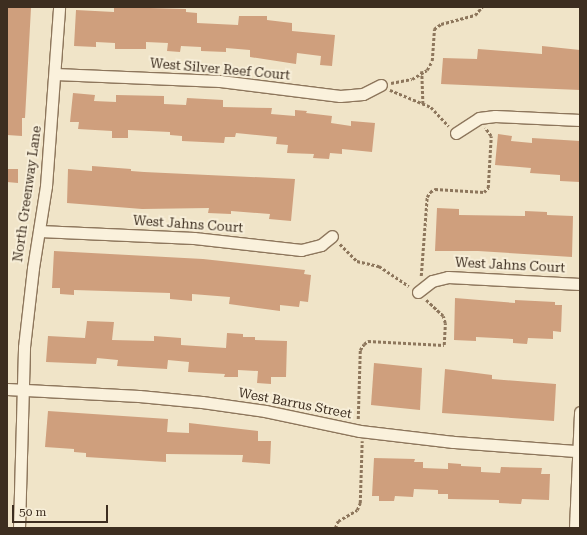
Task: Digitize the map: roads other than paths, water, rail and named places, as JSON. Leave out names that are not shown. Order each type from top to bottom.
[{"type":"street","name":"North Greenway Lane","points":[[19,528],[21,390],[27,305],[46,186],[55,74],[58,7]]},
{"type":"street","name":"West Silver Reef Court","points":[[55,74],[220,81],[340,96],[363,94],[380,85]]},
{"type":"street","points":[[456,133],[479,118],[495,116],[580,120]]},
{"type":"street","name":"West Jahns Court","points":[[39,231],[194,238],[301,250],[321,245],[332,236]]},
{"type":"street","name":"West Jahns Court","points":[[418,292],[432,281],[448,277],[580,284]]},
{"type":"street","name":"West Barrus Street","points":[[7,389],[139,396],[202,402],[265,411],[360,431],[453,442],[578,451]]},
{"type":"street","points":[[575,528],[580,412]]}]
